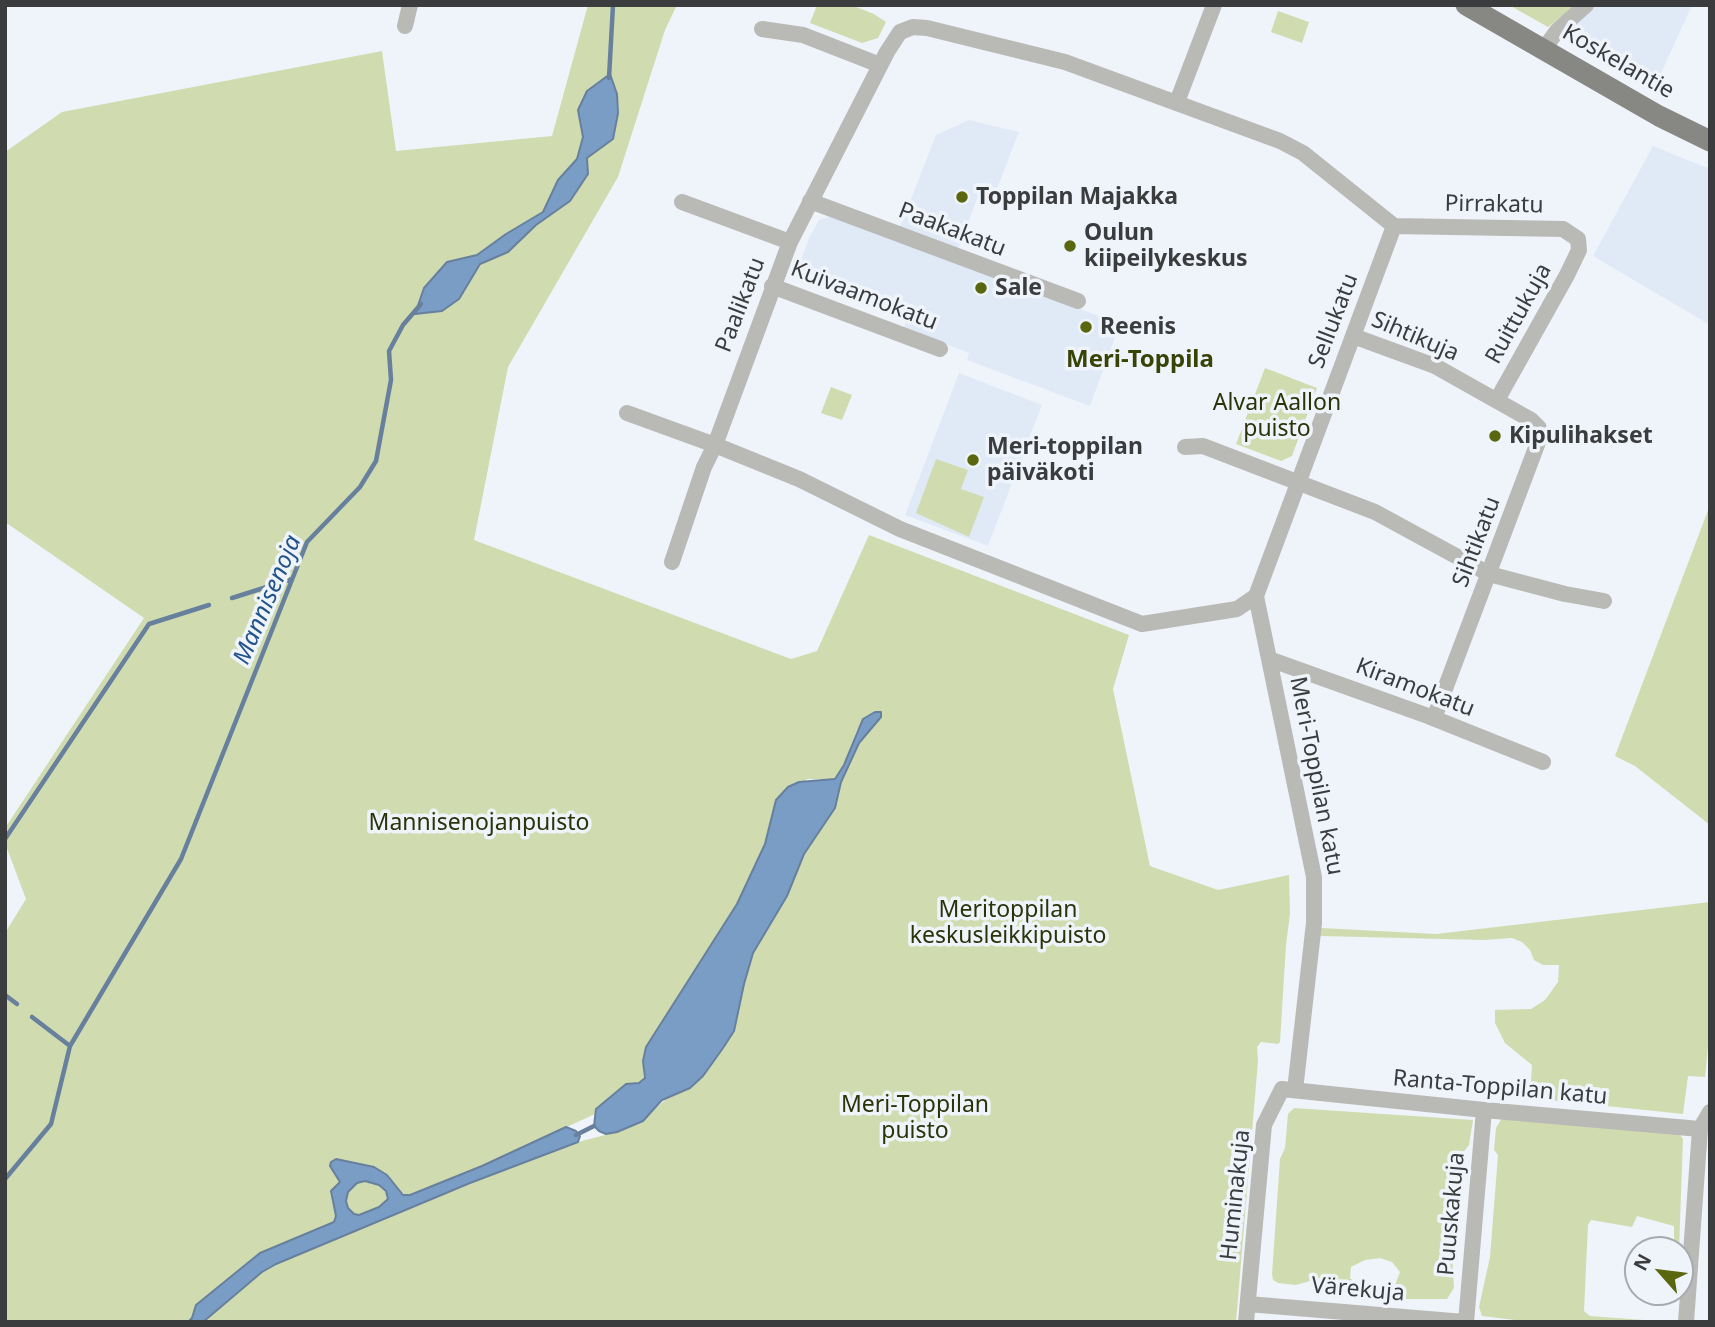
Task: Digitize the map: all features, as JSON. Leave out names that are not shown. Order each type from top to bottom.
[{"type":"main road","name":"Koskelantie","points":[[1466,5],[1659,117],[1710,141]]},
{"type":"street","points":[[405,26],[410,5]]},
{"type":"street","points":[[1214,5],[1177,103],[1280,141],[1303,153],[1394,226]]},
{"type":"street","points":[[1543,50],[1556,31],[1586,5]]},
{"type":"street","name":"Paalikatu","points":[[672,562],[704,467],[715,445],[790,242],[880,65],[900,32],[907,28],[920,27],[1065,62],[1177,103]]},
{"type":"street","points":[[762,29],[803,35],[880,65]]},
{"type":"street","name":"Paakakatu","points":[[810,201],[1078,301]]},
{"type":"street","points":[[682,202],[790,242]]},
{"type":"street","name":"Pirrakatu","points":[[1394,226],[1563,229],[1578,239],[1580,250]]},
{"type":"street","name":"Sellukatu","points":[[1256,596],[1394,226]]},
{"type":"street","name":"Ruittukuja","points":[[1497,400],[1580,250]]},
{"type":"street","name":"Kuivaamokatu","points":[[772,286],[940,349]]},
{"type":"street","name":"Sihtikuja","points":[[1353,336],[1435,366],[1497,400]]},
{"type":"street","name":"Sihtikatu","points":[[1434,718],[1540,437],[1539,428],[1531,420],[1497,400]]},
{"type":"street","points":[[627,413],[799,479],[900,529],[1142,624],[1237,609],[1256,596]]},
{"type":"street","points":[[1185,447],[1203,446],[1375,512],[1489,573],[1565,594],[1604,601]]},
{"type":"street","name":"Meri-Toppilan katu","points":[[1256,596],[1314,877],[1315,894],[1295,1090]]},
{"type":"street","name":"Kiramokatu","points":[[1269,659],[1434,718],[1543,762]]},
{"type":"street","name":"Huminakuja","points":[[1247,1322],[1264,1125],[1282,1089],[1295,1090]]},
{"type":"street","name":"Ranta-Toppilan katu","points":[[1295,1090],[1700,1129]]},
{"type":"street","name":"Puuskakuja","points":[[1465,1322],[1484,1110]]},
{"type":"street","points":[[1686,1322],[1700,1129],[1710,1112]]},
{"type":"street","name":"Värekuja","points":[[1248,1304],[1465,1322]]},
{"type":"shaded area","points":[[1593,5],[1692,5],[1657,82],[1569,39],[1565,29]]},
{"type":"shaded area","points":[[969,120],[1019,132],[996,191],[982,186],[958,249],[900,227],[936,135]]},
{"type":"shaded area","points":[[1653,146],[1710,169],[1710,325],[1593,256]]},
{"type":"shaded area","points":[[833,216],[1120,324],[1090,406],[967,360],[969,353],[904,328],[906,320],[804,282],[798,268],[809,238],[819,220]]},
{"type":"shaded area","name":"Meri-toppilan päiväkoti","points":[[959,373],[1042,405],[988,546],[905,515]]},
{"type":"green space","points":[[588,5],[677,5],[665,30],[618,177],[508,367],[474,540],[791,659],[817,651],[869,535],[1129,635],[1113,689],[1150,866],[1218,890],[1289,875],[1290,914],[1280,1042],[1261,1042],[1257,1047],[1236,1322],[203,1322],[275,1264],[528,1160],[643,1121],[668,1097],[690,1088],[703,1076],[734,1031],[753,953],[787,896],[804,854],[835,808],[841,782],[859,743],[881,717],[881,712],[857,730],[844,765],[835,779],[807,779],[775,808],[765,844],[737,904],[655,1032],[643,1061],[644,1081],[634,1083],[596,1109],[595,1114],[482,1166],[410,1195],[403,1195],[387,1175],[338,1177],[340,1182],[331,1191],[336,1216],[334,1222],[188,1322],[5,1322],[5,933],[26,899],[5,843],[5,828],[144,618],[5,522],[5,152],[62,112],[382,51],[396,151],[552,136]],"holes":[[[610,75],[570,193],[507,243],[424,288],[447,262],[477,255],[543,212],[558,180],[577,159],[583,137],[578,110]]]},
{"type":"green space","points":[[817,5],[851,5],[886,22],[878,38],[862,43],[810,23]]},
{"type":"green space","points":[[1509,5],[1577,5],[1548,27]]},
{"type":"green space","points":[[1278,11],[1309,22],[1302,43],[1271,32]]},
{"type":"green space","name":"Alvar Aallon puisto","points":[[1265,368],[1317,388],[1292,456],[1281,461],[1236,444]]},
{"type":"green space","points":[[831,387],[852,395],[842,420],[821,413]]},
{"type":"green space","points":[[936,459],[968,470],[961,489],[984,497],[969,537],[916,513]]},
{"type":"green space","points":[[1710,505],[1710,825],[1635,766],[1615,756]]},
{"type":"green space","points":[[1710,902],[1710,1025],[1705,1077],[1688,1076],[1683,1114],[1530,1098],[1532,1065],[1505,1043],[1495,1023],[1495,1010],[1531,1009],[1545,1000],[1558,982],[1559,965],[1543,965],[1534,960],[1530,950],[1522,942],[1512,938],[1484,940],[1320,936],[1321,928],[1436,934]]},
{"type":"green space","points":[[1294,1108],[1473,1120],[1469,1145],[1462,1154],[1451,1234],[1454,1288],[1447,1299],[1395,1297],[1392,1293],[1400,1272],[1392,1262],[1380,1258],[1365,1260],[1351,1267],[1350,1278],[1360,1287],[1358,1294],[1328,1289],[1317,1279],[1296,1285],[1273,1280],[1280,1159],[1285,1148],[1288,1114]]},
{"type":"green space","points":[[1502,1118],[1679,1133],[1683,1139],[1680,1236],[1674,1236],[1674,1226],[1637,1216],[1632,1227],[1591,1220],[1588,1225],[1584,1311],[1590,1316],[1671,1322],[1531,1322],[1482,1316],[1479,1307],[1490,1257],[1498,1155],[1494,1150],[1496,1128]]},
{"type":"green space","points":[[365,1181],[378,1185],[386,1191],[388,1198],[379,1207],[359,1215],[354,1214],[346,1201],[348,1192],[357,1182]]},
{"type":"water","points":[[610,74],[617,94],[618,113],[613,139],[587,158],[588,174],[570,201],[536,225],[508,252],[480,264],[459,299],[442,311],[415,314],[424,288],[447,262],[477,255],[543,212],[558,180],[577,159],[583,137],[578,110],[587,91]]},
{"type":"water","points":[[875,712],[881,712],[881,717],[859,743],[841,782],[835,808],[804,854],[787,896],[753,953],[734,1031],[723,1048],[703,1076],[690,1088],[662,1100],[643,1121],[617,1132],[606,1134],[599,1131],[594,1126],[596,1109],[626,1084],[639,1083],[645,1078],[643,1061],[646,1047],[737,904],[765,844],[776,800],[788,787],[799,782],[835,779],[844,765],[863,719]]},
{"type":"water","points":[[566,1127],[580,1136],[578,1142],[470,1183],[276,1264],[262,1272],[203,1322],[188,1322],[196,1305],[260,1253],[334,1222],[336,1216],[331,1191],[340,1182],[330,1166],[336,1159],[374,1167],[387,1175],[403,1195],[410,1195],[482,1166]],"holes":[[[365,1181],[379,1185],[386,1191],[388,1199],[379,1207],[359,1215],[348,1208],[348,1192],[357,1183]]]},
{"type":"waterway","name":"Mannisenoja","points":[[609,78],[613,5]]},
{"type":"waterway","name":"Mannisenoja","points":[[5,1179],[51,1124],[70,1046],[181,859],[307,542],[360,487],[376,461],[391,380],[389,351],[403,325],[421,304]]},
{"type":"waterway","points":[[232,598],[292,579]]},
{"type":"waterway","points":[[5,839],[149,624],[209,605]]},
{"type":"waterway","points":[[5,995],[17,1004]]},
{"type":"waterway","points":[[32,1017],[70,1046]]},
{"type":"waterway","points":[[576,1135],[594,1126]]},
{"type":"place","name":"Toppilan Majakka","points":[[962,197]]},
{"type":"place","name":"Oulun kiipeilykeskus","points":[[1070,246]]},
{"type":"place","name":"Sale","points":[[981,288]]},
{"type":"place","name":"Reenis","points":[[1086,327]]},
{"type":"place","name":"Kipulihakset","points":[[1495,436]]},
{"type":"place","name":"Meri-toppilan päiväkoti","points":[[973,460]]},
{"type":"district","name":"Meri-Toppila","points":[[1140,360]]},
{"type":"park label","name":"Mannisenojanpuisto","points":[[479,823]]},
{"type":"park label","name":"Meritoppilan keskusleikkipuisto","points":[[1008,923]]},
{"type":"park label","name":"Meri-Toppilan puisto","points":[[915,1118]]}]
